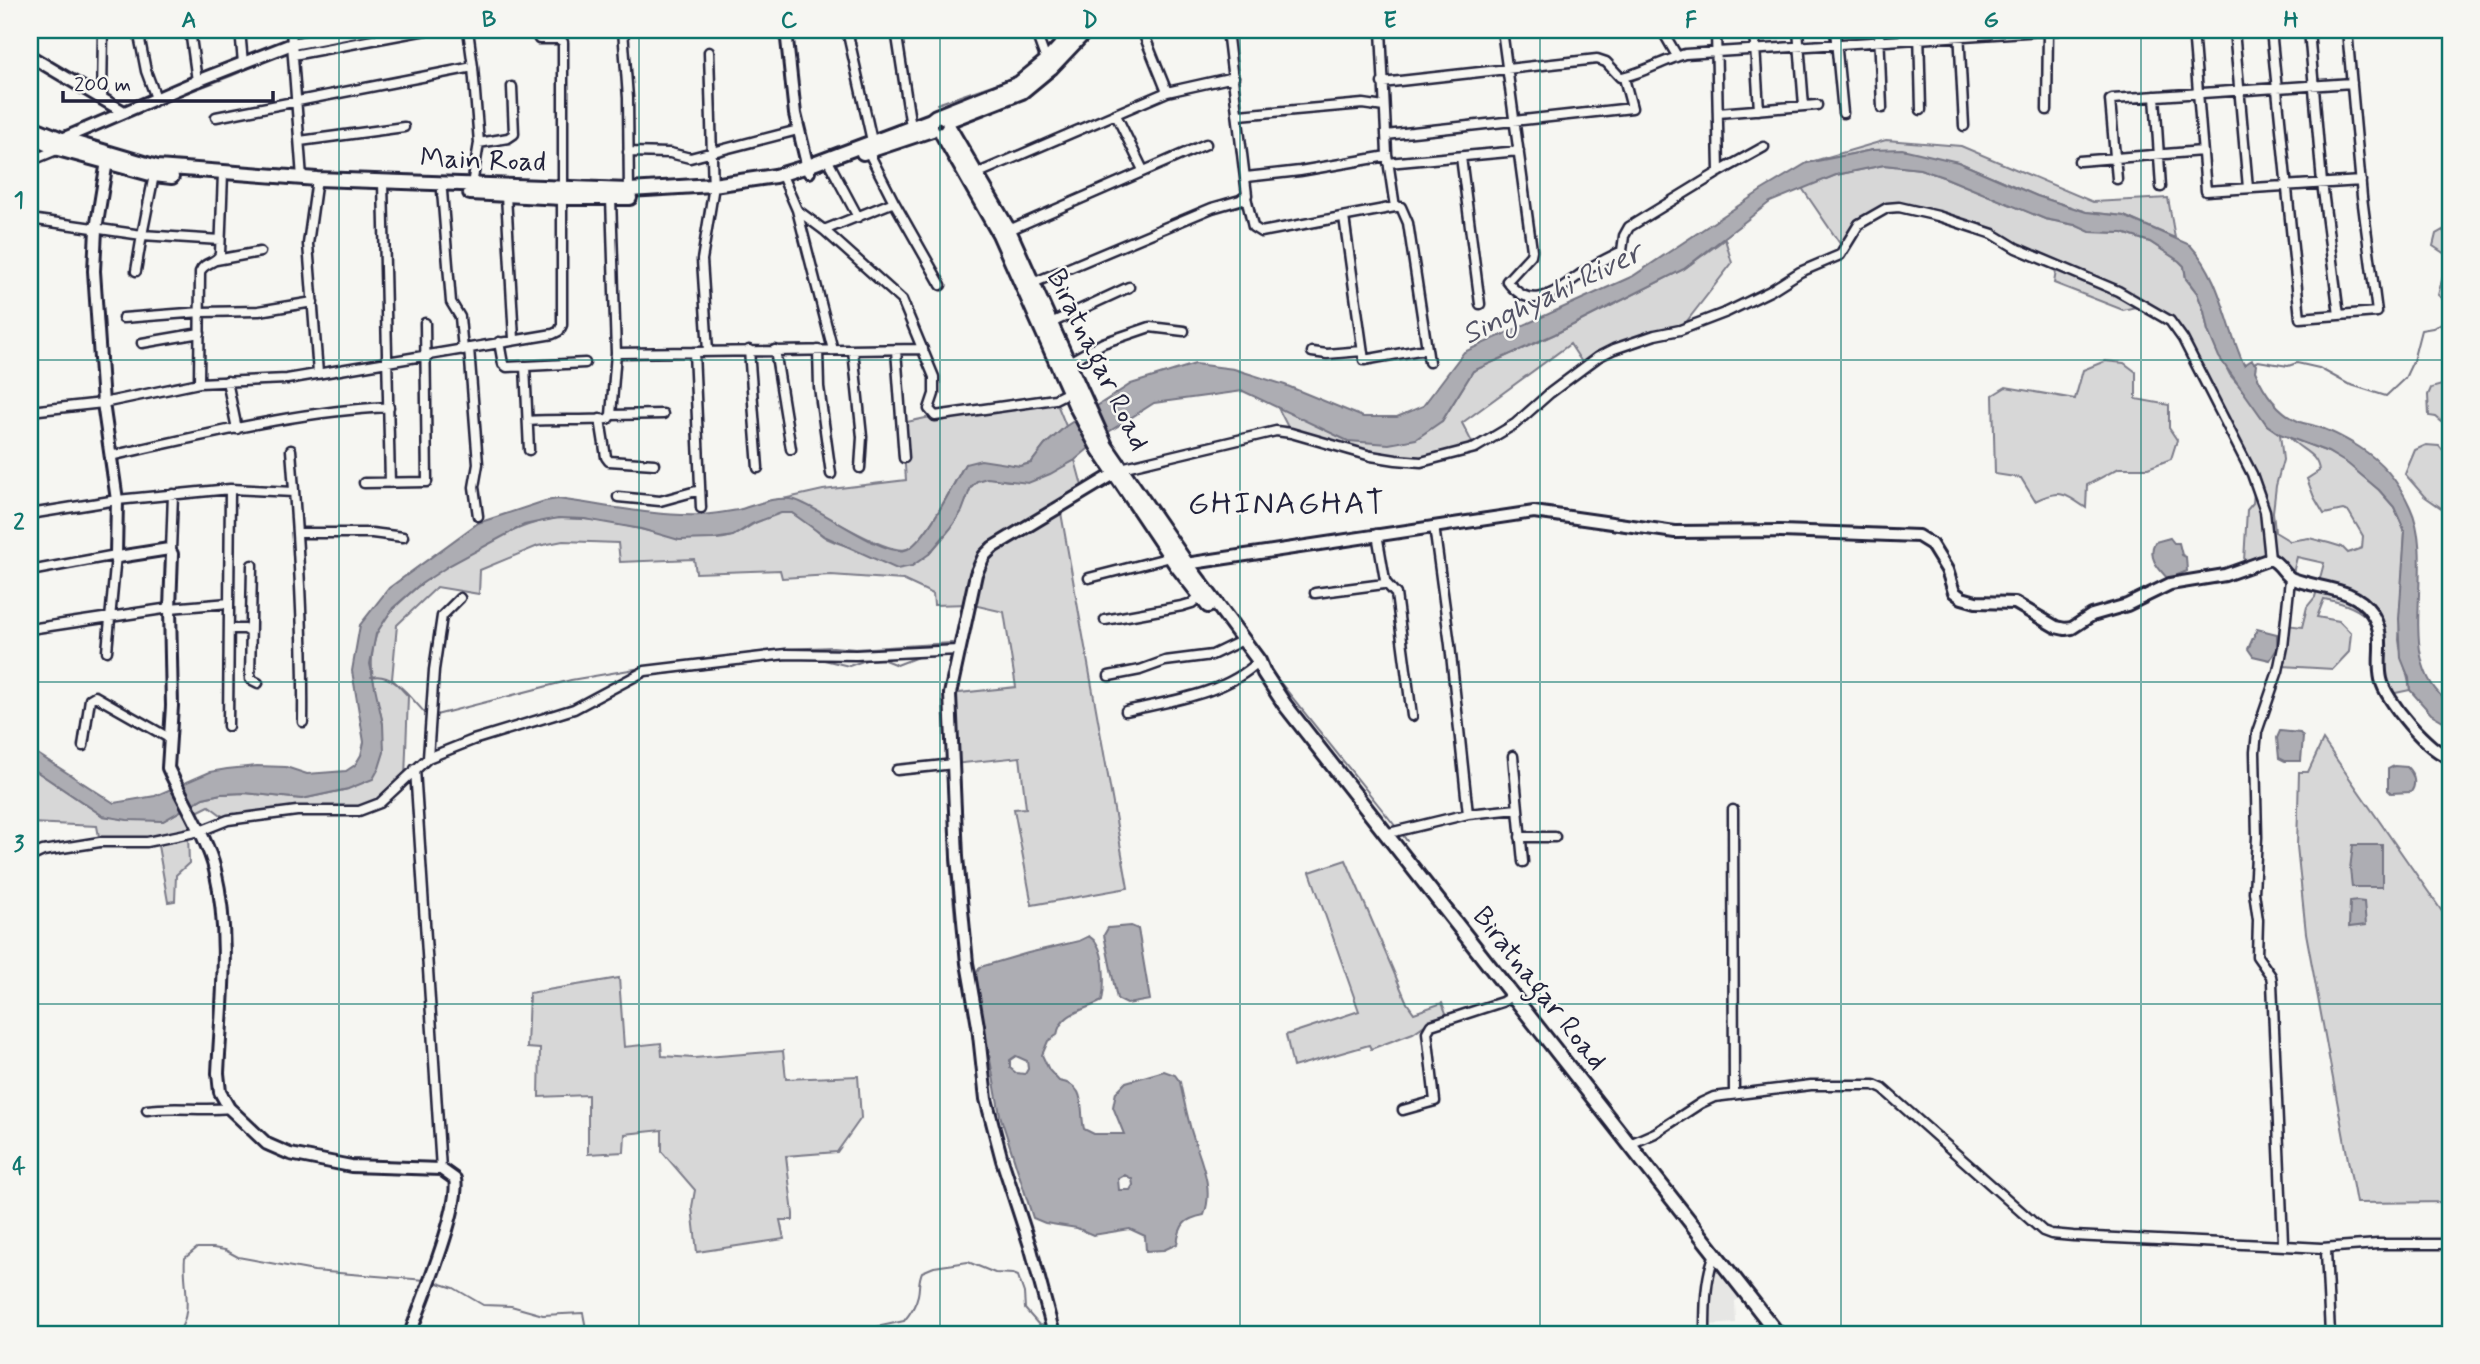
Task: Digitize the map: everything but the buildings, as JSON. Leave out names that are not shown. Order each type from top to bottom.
[{"type":"main road","points":[[1048,65],[1075,30]]},
{"type":"main road","points":[[940,125],[1048,65],[1087,30]]},
{"type":"main road","name":"Main Road","points":[[870,146],[940,125]]},
{"type":"main road","name":"Main Road","points":[[30,137],[157,167],[222,176],[506,195],[629,194],[713,189],[784,180],[911,127],[940,125]]},
{"type":"main road","name":"Biratnagar Road","points":[[940,125],[976,174],[1009,230],[1069,362],[1081,405],[1102,448],[1200,596],[1259,667]]},
{"type":"main road","name":"Biratnagar Road","points":[[940,125],[999,234],[1069,392],[1081,405]]},
{"type":"main road","name":"Main Road","points":[[30,126],[65,144]]},
{"type":"main road","name":"Main Road","points":[[108,157],[154,176],[302,178],[317,183]]},
{"type":"main road","name":"Main Road","points":[[713,189],[808,169]]},
{"type":"main road","name":"Main Road","points":[[384,186],[472,185],[611,198],[629,194]]},
{"type":"main road","name":"Biratnagar Road","points":[[1178,562],[1385,834],[1778,1334]]},
{"type":"street","points":[[102,99],[103,30]]},
{"type":"street","points":[[138,30],[146,72],[156,99]]},
{"type":"street","points":[[190,30],[197,81]]},
{"type":"street","points":[[240,30],[243,63]]},
{"type":"street","points":[[291,30],[302,178]]},
{"type":"street","points":[[30,161],[124,112],[243,63],[366,30]]},
{"type":"street","points":[[293,50],[426,30]]},
{"type":"street","points":[[468,30],[474,67],[479,143],[472,185]]},
{"type":"street","points":[[30,411],[103,403],[199,383],[287,379],[559,331],[562,325],[564,42],[559,39],[538,39],[534,30]]},
{"type":"street","points":[[623,30],[628,98],[629,194]]},
{"type":"street","points":[[786,30],[794,114],[808,169]]},
{"type":"street","points":[[846,30],[870,146],[894,202],[941,285]]},
{"type":"street","points":[[896,30],[911,127]]},
{"type":"street","points":[[1035,30],[1048,65]]},
{"type":"street","points":[[1142,30],[1167,92]]},
{"type":"street","points":[[1227,30],[1248,192],[1246,197],[1253,227],[1256,231],[1395,206],[1401,208],[1408,223],[1429,362]]},
{"type":"street","points":[[1381,30],[1385,135],[1395,206]]},
{"type":"street","points":[[1502,30],[1532,252],[1507,281],[1517,293],[1526,298],[1553,294],[1599,261],[1622,251],[1624,236],[1629,227],[1764,148]]},
{"type":"street","points":[[1662,30],[1677,56]]},
{"type":"street","points":[[1716,30],[1719,172]]},
{"type":"street","points":[[1754,30],[1759,110]]},
{"type":"street","points":[[1798,30],[1804,106]]},
{"type":"street","points":[[1835,30],[1843,113]]},
{"type":"street","points":[[1880,30],[1882,108]]},
{"type":"street","points":[[2047,110],[2048,30]]},
{"type":"street","points":[[1382,83],[1597,59],[1606,62],[1624,78],[1677,56],[1716,51],[1880,41],[1919,34],[2059,30]]},
{"type":"street","points":[[2193,30],[2206,191],[2361,181]]},
{"type":"street","points":[[2234,30],[2248,188]]},
{"type":"street","points":[[2270,30],[2300,318],[2377,312],[2347,30]]},
{"type":"street","points":[[2309,30],[2322,183],[2339,315]]},
{"type":"street","points":[[1959,33],[1964,126]]},
{"type":"street","points":[[1919,34],[1921,110]]},
{"type":"street","points":[[708,351],[702,260],[713,189],[709,52]]},
{"type":"street","points":[[30,56],[124,112]]},
{"type":"street","points":[[216,117],[474,67]]},
{"type":"street","points":[[976,174],[1167,92],[1234,77]]},
{"type":"street","points":[[1385,135],[1632,108],[1624,78]]},
{"type":"street","points":[[2117,179],[2110,100],[2352,83]]},
{"type":"street","points":[[479,143],[508,138],[514,134],[512,87]]},
{"type":"street","points":[[2155,96],[2161,187]]},
{"type":"street","points":[[1238,115],[1363,104],[1384,107]]},
{"type":"street","points":[[1718,113],[1817,105]]},
{"type":"street","points":[[1116,115],[1143,170]]},
{"type":"street","points":[[300,141],[404,127]]},
{"type":"street","points":[[628,152],[670,153],[690,158],[798,130]]},
{"type":"street","points":[[1009,230],[1206,145]]},
{"type":"street","points":[[1246,177],[1387,160],[1520,151]]},
{"type":"street","points":[[2079,161],[2202,151]]},
{"type":"street","points":[[107,651],[116,555],[117,500],[103,403],[94,271],[96,229],[108,157]]},
{"type":"street","points":[[1461,157],[1480,304]]},
{"type":"street","points":[[829,162],[858,217]]},
{"type":"street","points":[[136,271],[154,176]]},
{"type":"street","points":[[216,260],[220,254],[222,176]]},
{"type":"street","points":[[784,180],[797,210],[833,350]]},
{"type":"street","points":[[317,183],[308,244],[318,373]]},
{"type":"street","points":[[384,186],[390,482]]},
{"type":"street","points":[[442,191],[451,302],[459,314],[466,349],[478,464],[474,487],[478,516]]},
{"type":"street","points":[[506,195],[514,340]]},
{"type":"street","points":[[1033,283],[1189,217],[1246,197]]},
{"type":"street","points":[[528,421],[608,419],[611,415],[616,353],[611,198]]},
{"type":"street","points":[[824,230],[894,202]]},
{"type":"street","points":[[1054,1334],[986,1099],[978,1026],[967,963],[957,857],[950,694],[976,574],[984,556],[993,547],[1117,471],[1276,431],[1396,460],[1421,462],[1475,448],[1515,424],[1550,393],[1598,357],[1655,335],[1681,330],[1727,313],[1800,272],[1840,256],[1860,224],[1887,208],[1899,207],[1983,230],[2016,248],[2118,290],[2170,321],[2178,330],[2252,474],[2265,511],[2270,559]]},
{"type":"street","points":[[797,210],[824,230],[902,300],[934,377],[934,394],[929,409],[935,416],[1055,399],[1069,392]]},
{"type":"street","points":[[1344,217],[1364,360],[1425,349]]},
{"type":"street","points":[[30,219],[142,235],[220,240]]},
{"type":"street","points":[[199,383],[200,272],[205,265],[216,260],[260,252]]},
{"type":"street","points":[[1051,323],[1129,287]]},
{"type":"street","points":[[123,318],[259,311],[313,302]]},
{"type":"street","points":[[364,483],[427,482],[425,323]]},
{"type":"street","points":[[1069,362],[1103,343],[1150,327],[1184,331]]},
{"type":"street","points":[[142,343],[200,333]]},
{"type":"street","points":[[499,342],[504,366],[585,363]]},
{"type":"street","points":[[896,349],[904,457]]},
{"type":"street","points":[[616,353],[923,349]]},
{"type":"street","points":[[749,350],[758,468]]},
{"type":"street","points":[[775,350],[790,449]]},
{"type":"street","points":[[818,350],[819,387],[831,474]]},
{"type":"street","points":[[853,350],[862,437],[860,468]]},
{"type":"street","points":[[1311,352],[1327,354],[1362,351]]},
{"type":"street","points":[[694,352],[701,508]]},
{"type":"street","points":[[525,366],[529,450]]},
{"type":"street","points":[[227,381],[237,429]]},
{"type":"street","points":[[110,456],[237,429],[363,408],[389,407]]},
{"type":"street","points":[[611,415],[663,414]]},
{"type":"street","points":[[600,419],[609,461],[654,464]]},
{"type":"street","points":[[291,450],[304,671],[303,722]]},
{"type":"street","points":[[30,514],[117,500],[230,489],[294,492]]},
{"type":"street","points":[[228,726],[230,489]]},
{"type":"street","points":[[618,497],[660,501],[699,490]]},
{"type":"street","points":[[173,494],[170,608],[172,706],[167,758],[172,777],[200,831],[215,868],[222,919],[218,1073],[220,1092],[229,1108],[267,1144],[289,1154],[351,1166],[441,1169],[455,1179],[457,1186],[448,1227],[410,1334]]},
{"type":"street","points":[[1088,578],[1178,562],[1534,512],[1675,532],[1781,531],[1918,536],[1931,544],[1947,569],[1954,592],[1962,598],[1976,602],[2015,603],[2056,627],[2066,629],[2092,615],[2127,605],[2170,584],[2225,575],[2270,559],[2278,562],[2290,579],[2348,594],[2371,611],[2382,640],[2380,673],[2386,694],[2422,739],[2437,752],[2450,757]]},
{"type":"street","points":[[1434,526],[1468,814]]},
{"type":"street","points":[[297,533],[372,533],[404,537]]},
{"type":"street","points":[[1377,534],[1385,582],[1396,594],[1412,716]]},
{"type":"street","points":[[30,571],[116,555],[169,549],[171,551]]},
{"type":"street","points":[[251,565],[250,679],[258,684]]},
{"type":"street","points":[[2285,1246],[2281,1230],[2273,982],[2257,956],[2258,920],[2254,892],[2257,732],[2278,671],[2290,579]]},
{"type":"street","points":[[1315,593],[1385,582]]},
{"type":"street","points":[[1105,620],[1182,606],[1200,596]]},
{"type":"street","points":[[428,758],[434,670],[442,616],[460,598]]},
{"type":"street","points":[[30,629],[170,608],[229,603]]},
{"type":"street","points":[[229,629],[245,629],[250,632]]},
{"type":"street","points":[[1109,676],[1165,662],[1212,655],[1237,643]]},
{"type":"street","points":[[30,857],[43,851],[100,842],[148,842],[200,831],[228,820],[297,811],[359,811],[371,808],[380,803],[428,758],[473,740],[574,709],[645,671],[786,654],[856,655],[958,650]]},
{"type":"street","points":[[1126,710],[1172,701],[1207,690],[1259,667]]},
{"type":"street","points":[[83,746],[90,699],[95,696],[169,737]]},
{"type":"street","points":[[1513,756],[1523,862]]},
{"type":"street","points":[[897,770],[954,764]]},
{"type":"street","points":[[415,769],[441,1169]]},
{"type":"street","points":[[1385,834],[1468,814],[1517,809]]},
{"type":"street","points":[[1733,810],[1734,1094]]},
{"type":"street","points":[[1520,837],[1555,837]]},
{"type":"street","points":[[1403,1110],[1435,1101],[1427,1032],[1431,1025],[1502,1002],[1513,995]]},
{"type":"street","points":[[1630,1144],[1655,1133],[1714,1097],[1811,1085],[1878,1086],[2018,1210],[2043,1231],[2051,1234],[2322,1248],[2378,1244],[2450,1244]]},
{"type":"street","points":[[147,1110],[229,1108]]},
{"type":"street","points":[[2322,1248],[2328,1256],[2330,1334]]},
{"type":"street","points":[[1705,1334],[1707,1287],[1710,1266],[1716,1254]]},
{"type":"shaded area","points":[[1886,140],[1961,146],[2093,202],[2168,198],[2175,238],[2124,216],[2086,212],[2037,196],[1958,162],[1872,150],[1807,163]]},
{"type":"shaded area","points":[[1902,149],[1958,162],[2037,196],[2086,212],[2124,216],[2190,245],[2216,287],[2244,365],[2252,360],[2259,379],[2273,401],[2292,418],[2332,432],[2367,453],[2389,473],[2406,498],[2417,531],[2420,557],[2418,612],[2423,664],[2432,686],[2450,703],[2450,725],[2431,714],[2410,690],[2409,678],[2401,658],[2399,619],[2405,532],[2394,507],[2379,490],[2348,464],[2328,452],[2280,434],[2267,425],[2219,357],[2197,293],[2186,278],[2184,266],[2179,261],[2150,242],[2123,233],[2090,232],[2075,225],[2045,219],[1920,169],[1884,165],[1836,175],[1770,202],[1684,269],[1555,334],[1473,371],[1442,421],[1416,439],[1389,444],[1348,441],[1243,391],[1154,403],[1107,433],[1075,460],[1050,474],[1028,483],[987,478],[977,481],[971,487],[962,511],[951,528],[929,554],[912,566],[897,569],[824,536],[792,513],[781,513],[752,524],[733,536],[714,539],[679,540],[641,529],[585,519],[558,518],[524,525],[450,565],[418,586],[393,608],[376,634],[370,664],[383,724],[384,752],[373,779],[348,789],[302,799],[245,793],[221,794],[203,798],[163,821],[127,820],[103,816],[30,767],[30,749],[114,803],[155,796],[210,772],[227,769],[286,767],[307,774],[346,771],[355,765],[364,742],[352,671],[360,625],[389,588],[478,523],[558,499],[648,512],[701,515],[788,499],[806,505],[882,546],[905,550],[921,537],[930,525],[965,464],[981,460],[1020,466],[1031,463],[1045,445],[1066,426],[1131,384],[1195,364],[1234,369],[1285,385],[1363,417],[1397,417],[1423,406],[1464,352],[1633,276],[1807,163],[1872,150]]},
{"type":"shaded area","points":[[1884,165],[1920,169],[2045,219],[2075,225],[2091,232],[2123,233],[2150,242],[2179,261],[2184,266],[2186,279],[2197,293],[2208,331],[2230,375],[2267,425],[2280,434],[2283,460],[2273,512],[2275,532],[2290,541],[2309,538],[2342,547],[2348,553],[2362,548],[2363,536],[2349,512],[2343,510],[2324,514],[2307,479],[2319,471],[2318,465],[2312,456],[2289,437],[2328,452],[2349,464],[2394,507],[2405,532],[2399,640],[2410,690],[2381,696],[2374,634],[2370,622],[2362,613],[2347,605],[2324,599],[2317,617],[2339,621],[2351,633],[2349,652],[2333,669],[2282,666],[2287,625],[2302,627],[2307,607],[2315,597],[2324,563],[2297,557],[2292,577],[2280,560],[2233,570],[2232,566],[2244,561],[2247,510],[2253,503],[2254,492],[2247,471],[2231,444],[2178,329],[2144,305],[2123,310],[2054,283],[2057,265],[1993,234],[1899,207],[1860,224],[1845,251],[1802,188],[1836,175]]},
{"type":"shaded area","points":[[2443,230],[2445,234],[2450,233],[2450,306],[2438,295],[2445,269],[2445,254],[2433,246],[2436,234]]},
{"type":"shaded area","points":[[1725,239],[1732,263],[1680,330],[1614,349],[1585,367],[1570,344],[1462,423],[1475,448],[1421,462],[1396,460],[1291,433],[1277,406],[1348,441],[1442,421],[1473,371],[1555,334],[1684,269]]},
{"type":"shaded area","points":[[2105,361],[2124,363],[2136,372],[2136,399],[2169,405],[2169,428],[2177,440],[2171,459],[2148,468],[2119,468],[2087,485],[2086,508],[2062,494],[2035,501],[2021,478],[1995,474],[1993,395],[2006,387],[2075,399],[2083,370]]},
{"type":"shaded area","points":[[2450,368],[2450,419],[2442,422],[2429,416],[2428,395],[2431,388],[2442,385]]},
{"type":"shaded area","points":[[1055,399],[1066,426],[1045,445],[1031,463],[1020,466],[965,464],[934,520],[912,547],[902,550],[888,547],[813,510],[783,499],[823,490],[906,480],[902,423]]},
{"type":"shaded area","points":[[2426,445],[2439,446],[2450,459],[2450,514],[2424,496],[2405,474],[2415,450]]},
{"type":"shaded area","points":[[1075,460],[1084,493],[1060,507],[1128,888],[1032,905],[1014,809],[1026,808],[1020,757],[954,764],[950,694],[1016,687],[1004,612],[969,604],[934,605],[933,594],[903,580],[831,575],[782,578],[780,570],[696,573],[694,559],[620,562],[618,543],[563,541],[538,546],[480,570],[479,594],[437,587],[397,625],[392,679],[408,696],[405,778],[371,808],[297,811],[228,820],[209,806],[191,815],[200,831],[188,834],[189,863],[176,875],[175,901],[168,902],[157,840],[100,842],[97,826],[30,823],[30,767],[103,816],[163,821],[203,798],[221,794],[245,793],[302,799],[348,789],[383,724],[373,680],[372,658],[376,636],[386,618],[404,598],[429,578],[486,543],[515,530],[541,521],[572,518],[682,538],[716,539],[734,535],[769,515],[784,512],[801,518],[826,538],[852,547],[877,552],[929,554],[955,522],[976,481],[985,478],[1021,480],[1053,471]]},
{"type":"shaded area","points":[[2170,538],[2174,543],[2179,543],[2182,555],[2186,557],[2187,571],[2168,579],[2155,562],[2152,553],[2155,542]]},
{"type":"shaded area","points":[[2257,629],[2277,634],[2277,649],[2270,660],[2253,656],[2248,649]]},
{"type":"shaded area","points":[[2280,731],[2300,733],[2303,737],[2301,761],[2285,761],[2279,758],[2277,738]]},
{"type":"shaded area","points":[[2323,740],[2450,923],[2450,1202],[2356,1203],[2306,933],[2297,846],[2299,772],[2308,772]]},
{"type":"shaded area","points":[[2394,766],[2407,767],[2411,773],[2414,782],[2411,792],[2391,793],[2388,790],[2388,769]]},
{"type":"shaded area","points":[[2353,845],[2382,845],[2382,887],[2352,887],[2350,869]]},
{"type":"shaded area","points":[[1346,860],[1407,1003],[1414,1013],[1442,1003],[1448,1018],[1431,1025],[1426,1024],[1413,1033],[1371,1049],[1369,1045],[1293,1067],[1286,1035],[1359,1011],[1310,872]]},
{"type":"shaded area","points":[[2350,902],[2364,902],[2366,925],[2349,927]]},
{"type":"shaded area","points":[[1131,926],[1138,929],[1150,1000],[1127,1004],[1117,999],[1104,935],[1108,928]]},
{"type":"shaded area","points":[[1089,936],[1100,949],[1104,972],[1102,1001],[1068,1017],[1057,1035],[1048,1041],[1042,1055],[1049,1070],[1059,1081],[1068,1083],[1078,1093],[1084,1129],[1094,1134],[1124,1134],[1113,1107],[1116,1092],[1126,1082],[1164,1071],[1175,1075],[1180,1082],[1191,1130],[1205,1172],[1207,1204],[1204,1215],[1192,1218],[1184,1224],[1177,1244],[1164,1250],[1146,1251],[1145,1236],[1130,1229],[1093,1235],[1077,1228],[1045,1223],[1033,1218],[1000,1115],[975,976],[980,967]],"holes":[[[1016,1056],[1027,1061],[1028,1069],[1025,1074],[1016,1073],[1010,1068],[1010,1060]],[[1125,1175],[1132,1179],[1133,1185],[1130,1190],[1119,1190],[1118,1179]]]},
{"type":"shaded area","points":[[619,978],[624,1047],[661,1043],[662,1056],[694,1058],[783,1051],[786,1079],[858,1076],[861,1118],[837,1152],[786,1156],[793,1220],[780,1220],[784,1239],[697,1252],[692,1207],[695,1190],[662,1152],[662,1130],[625,1134],[624,1152],[588,1154],[588,1095],[539,1097],[540,1049],[527,1048],[529,993]]},
{"type":"shaded area","points":[[1716,1260],[1743,1296],[1735,1301],[1736,1323],[1708,1325],[1710,1286]]},
{"type":"waterway","points":[[370,33],[393,30]]},
{"type":"waterway","points":[[301,49],[310,46]]},
{"type":"waterway","points":[[144,109],[289,51]]},
{"type":"waterway","points":[[937,104],[1018,76]]},
{"type":"waterway","points":[[30,147],[40,147]]},
{"type":"waterway","points":[[2254,363],[2258,361],[2288,366],[2297,363],[2319,368],[2348,384],[2386,396],[2405,378],[2413,361],[2421,330],[2433,328],[2443,322],[2450,323]]},
{"type":"waterway","points":[[671,664],[784,649],[855,649],[952,643]]},
{"type":"waterway","points":[[936,655],[951,656],[944,696],[947,750]]},
{"type":"waterway","points":[[626,686],[647,676],[787,659],[820,659],[849,666],[866,660],[882,659],[897,665],[920,656]]},
{"type":"waterway","points":[[1268,667],[1396,827]]},
{"type":"waterway","points":[[436,715],[571,680],[641,668]]},
{"type":"waterway","points":[[371,677],[379,676],[395,682],[427,715]]},
{"type":"waterway","points":[[578,712],[621,688]]},
{"type":"waterway","points":[[958,759],[961,841]]},
{"type":"waterway","points":[[951,829],[950,860],[955,919]]},
{"type":"waterway","points":[[1402,834],[1407,841]]},
{"type":"waterway","points":[[215,1019],[218,939]]},
{"type":"waterway","points":[[213,1051],[215,1023]]},
{"type":"waterway","points":[[177,1334],[187,1306],[185,1258],[197,1248],[225,1250],[238,1257],[314,1271],[426,1280]]},
{"type":"waterway","points":[[845,1334],[904,1321],[916,1302],[922,1272],[934,1267],[968,1262],[995,1273],[1018,1276],[1024,1293],[1025,1309],[1039,1325],[1047,1326]]},
{"type":"waterway","points":[[435,1282],[454,1288],[483,1305],[511,1306],[543,1315],[583,1313],[587,1334]]},
{"type":"district","name":"GHINAGHAT","points":[[1287,504]]},
{"type":"water label","name":"Singhyahi River","points":[[1552,294]]}]
